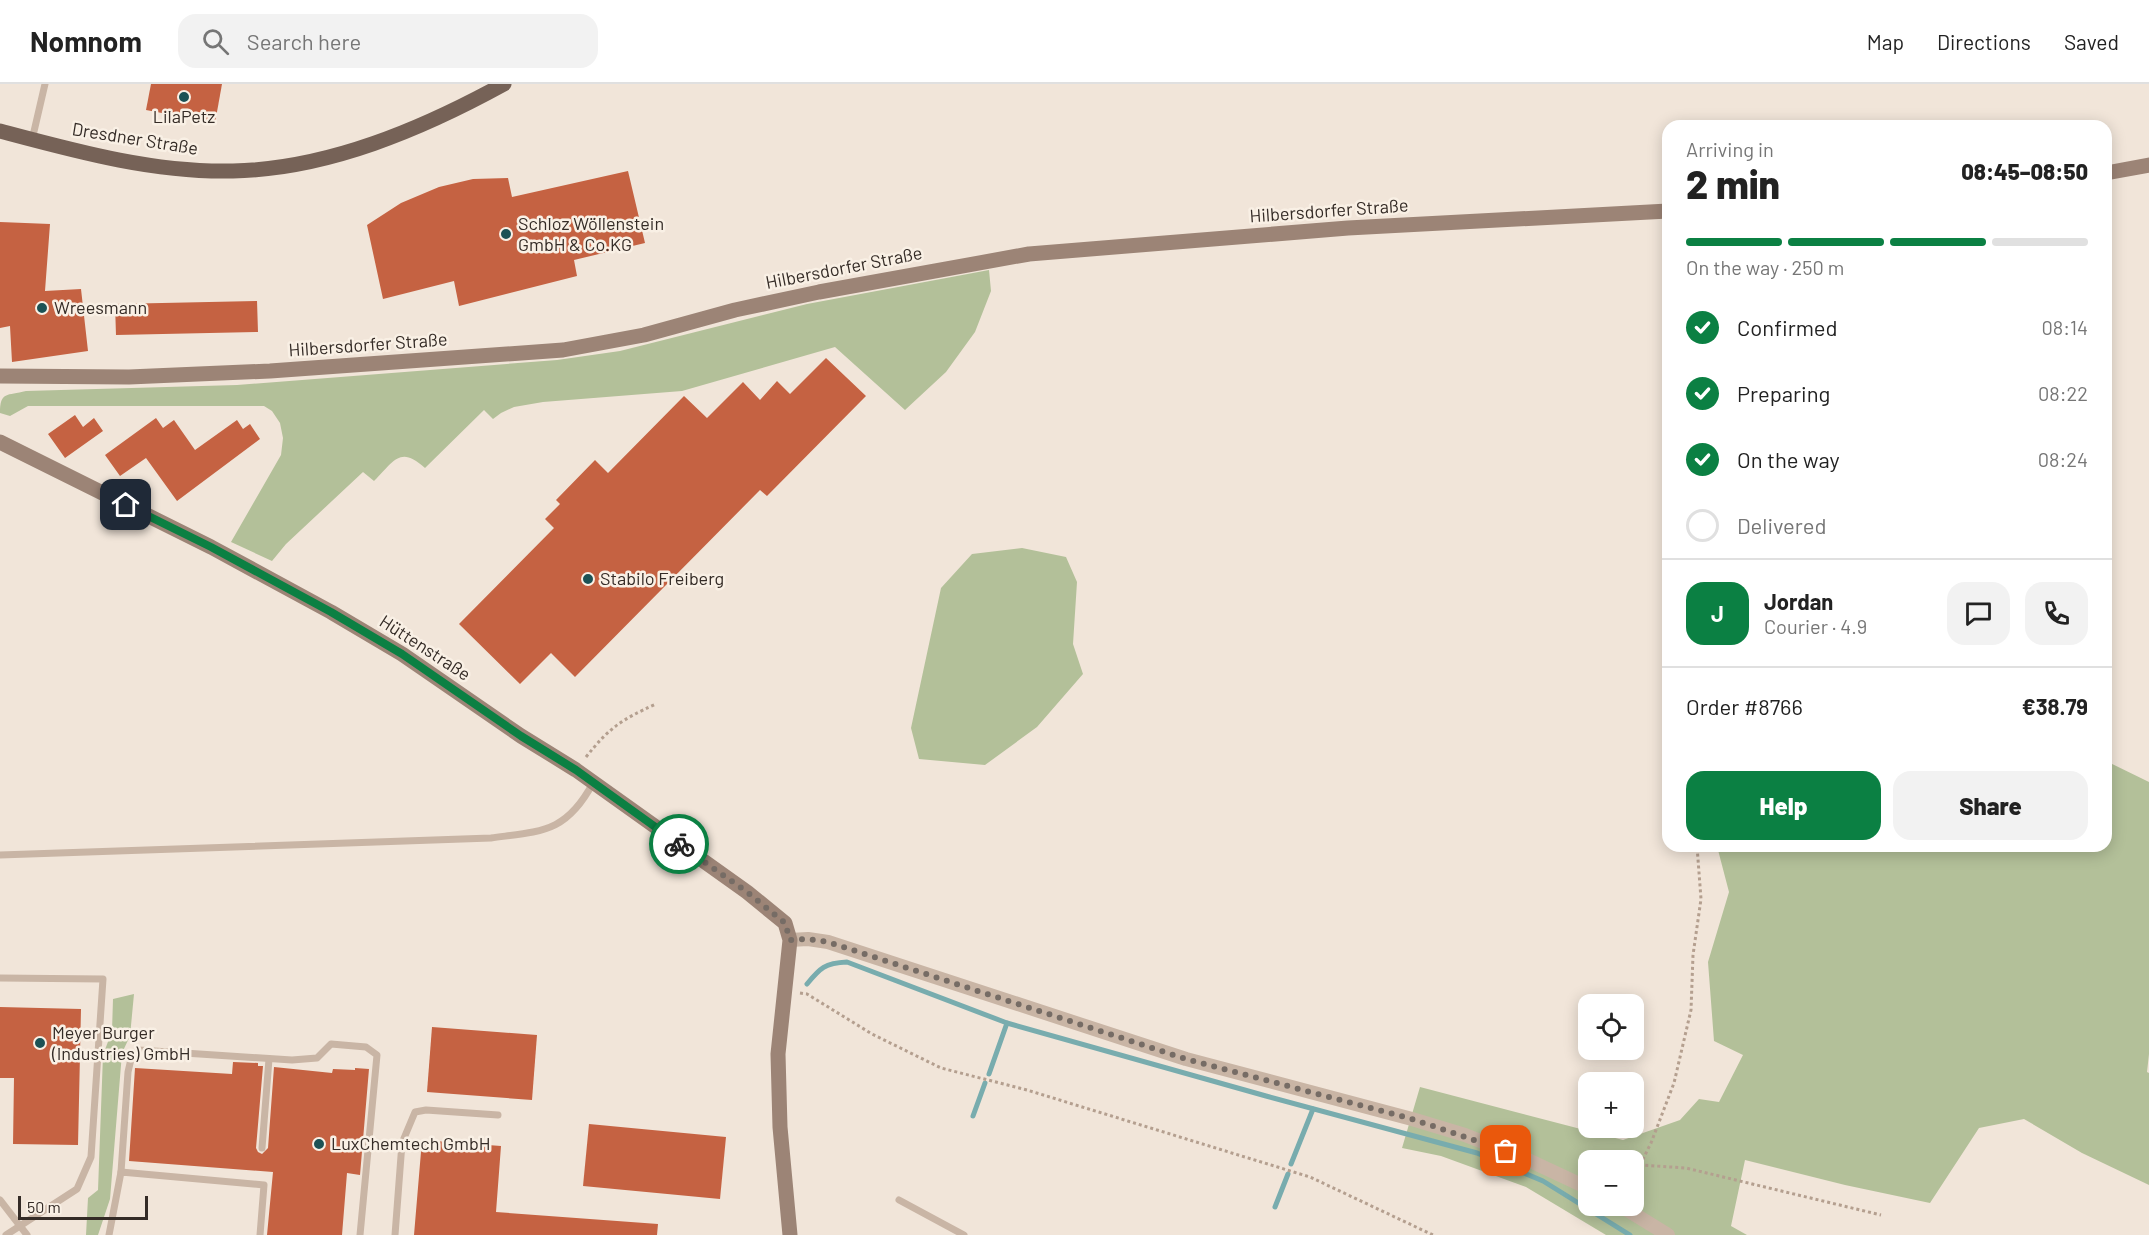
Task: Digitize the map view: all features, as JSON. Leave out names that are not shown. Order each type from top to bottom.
[{"type":"main road","name":"Dresdner Straße","points":[[0,131],[146,165],[191,170],[234,171],[301,164],[396,135],[504,84]]},
{"type":"main road","points":[[2112,172],[2149,165]]},
{"type":"main road","name":"Hilbersdorfer Straße","points":[[0,376],[129,377],[270,371],[564,350],[644,335],[735,310],[819,292],[1029,254],[1348,228],[1662,211]]},
{"type":"main road","name":"Hilbersdorfer Straße","points":[[0,386],[32,377]]},
{"type":"main road","name":"Hüttenstraße","points":[[0,442],[211,547],[331,612],[402,654],[521,736],[576,770],[764,906],[785,923],[790,940]]},
{"type":"main road","points":[[790,940],[778,1054],[780,1127],[790,1235]]},
{"type":"street","points":[[790,940],[808,939],[828,942],[1186,1059],[1444,1129],[1526,1159],[1578,1183]]},
{"type":"street","points":[[1637,1216],[1668,1235]]},
{"type":"lane","points":[[32,140],[45,84]]},
{"type":"lane","points":[[0,855],[491,838],[538,832],[560,823],[583,802],[593,783]]},
{"type":"lane","points":[[0,978],[103,979],[92,1157],[77,1189],[6,1235]]},
{"type":"lane","points":[[109,1235],[121,1172],[128,1072],[131,1059],[139,1050],[292,1060],[317,1058],[331,1044],[366,1047],[377,1055],[360,1235]]},
{"type":"lane","points":[[262,1149],[269,1059]]},
{"type":"lane","points":[[395,1235],[402,1143],[415,1112],[426,1110],[498,1115]]},
{"type":"lane","points":[[121,1172],[264,1185],[260,1235]]},
{"type":"lane","points":[[0,1200],[27,1235]]},
{"type":"lane","points":[[899,1200],[964,1235]]},
{"type":"path","points":[[576,770],[602,738],[623,719],[656,704]]},
{"type":"path","points":[[1644,1157],[1674,1083],[1691,1010],[1693,955],[1701,899],[1697,852]]},
{"type":"path","points":[[783,991],[807,994],[872,1034],[941,1068],[1026,1090],[1310,1177],[1433,1235]]},
{"type":"path","points":[[1644,1165],[1686,1168],[1881,1215]]},
{"type":"green space","points":[[989,270],[991,291],[975,332],[946,372],[905,410],[835,347],[682,391],[543,402],[514,407],[493,419],[484,410],[425,468],[416,461],[403,457],[392,462],[374,481],[363,472],[286,544],[272,561],[231,542],[281,455],[283,438],[280,423],[272,411],[264,406],[28,406],[10,416],[0,413],[3,398],[9,394],[26,391],[237,385],[557,360],[620,351],[807,304]]},
{"type":"green space","points":[[1022,548],[1066,557],[1077,582],[1073,644],[1083,674],[1037,727],[985,765],[919,759],[911,728],[941,588],[972,554]]},
{"type":"green space","points":[[2112,764],[2149,782],[2149,1054],[2147,1072],[2149,1073],[2149,1185],[2082,1153],[2024,1119],[1979,1128],[1930,1203],[1745,1160],[1731,1226],[1747,1235],[1606,1235],[1526,1187],[1441,1156],[1402,1148],[1420,1087],[1578,1128],[1578,1138],[1623,1140],[1644,1138],[1644,1133],[1680,1120],[1699,1099],[1719,1102],[1743,1055],[1714,1041],[1708,962],[1729,892],[1719,852],[2112,852]]},
{"type":"green space","points":[[134,994],[130,1036],[122,1053],[110,1199],[98,1235],[86,1235],[88,1198],[98,1190],[103,1055],[112,1031],[113,999]]},
{"type":"building","name":"LilaPetz","points":[[151,84],[222,84],[215,123],[146,110]]},
{"type":"building","name":"Schloz Wöllenstein GmbH & Co.KG","points":[[628,171],[645,243],[574,260],[577,276],[459,306],[454,281],[383,299],[367,225],[401,203],[439,187],[473,179],[508,178],[512,197]]},
{"type":"building","name":"Wreesmann","points":[[0,222],[50,224],[45,291],[81,289],[88,351],[12,362],[10,326],[0,328]]},
{"type":"building","points":[[257,301],[258,332],[116,335],[115,304]]},
{"type":"building","name":"Stabilo Freiberg","points":[[826,358],[866,396],[767,496],[760,490],[575,677],[551,653],[520,684],[459,624],[554,528],[545,519],[560,504],[556,500],[595,460],[608,473],[684,396],[707,418],[743,382],[760,400],[777,381],[790,394]]},
{"type":"building","points":[[75,415],[83,427],[94,418],[103,431],[65,458],[48,434]]},
{"type":"building","points":[[156,418],[163,428],[174,420],[195,450],[237,420],[243,429],[250,424],[260,439],[177,501],[146,458],[120,476],[105,455]]},
{"type":"building","name":"Meyer Burger (Industries) GmbH","points":[[0,1007],[81,1009],[78,1145],[13,1144],[14,1078],[0,1078]]},
{"type":"building","points":[[432,1027],[537,1035],[532,1100],[427,1092]]},
{"type":"building","points":[[233,1062],[258,1063],[258,1066],[263,1066],[256,1148],[262,1154],[268,1148],[274,1067],[332,1073],[333,1069],[369,1069],[360,1175],[347,1173],[342,1235],[267,1235],[273,1172],[129,1161],[135,1068],[232,1074]]},
{"type":"building","points":[[589,1124],[726,1137],[720,1199],[583,1186]]},
{"type":"building","points":[[422,1140],[501,1146],[496,1212],[658,1224],[657,1235],[414,1235]]},
{"type":"waterway","points":[[807,984],[824,967],[847,962],[1007,1023],[1477,1153],[1543,1181],[1630,1235]]},
{"type":"waterway","points":[[989,1074],[1007,1023]]},
{"type":"waterway","points":[[973,1116],[985,1083]]},
{"type":"waterway","points":[[1291,1164],[1313,1109]]},
{"type":"waterway","points":[[1275,1207],[1288,1174]]},
{"type":"way so far","points":[[679,844],[747,892],[785,923],[790,940],[808,939],[828,942],[1186,1059],[1412,1119],[1506,1151]]},
{"type":"place","name":"LilaPetz","points":[[184,97]]},
{"type":"place","name":"Schloz Wöllenstein GmbH & Co.KG","points":[[506,234]]},
{"type":"place","name":"Wreesmann","points":[[42,308]]},
{"type":"place","name":"Stabilo Freiberg","points":[[588,579]]},
{"type":"place","name":"Meyer Burger (Industries) GmbH","points":[[40,1043]]},
{"type":"place","name":"LuxChemtech GmbH","points":[[319,1144]]},
{"type":"route","points":[[126,505],[211,547],[331,612],[402,654],[521,736],[576,770],[679,844]]}]
